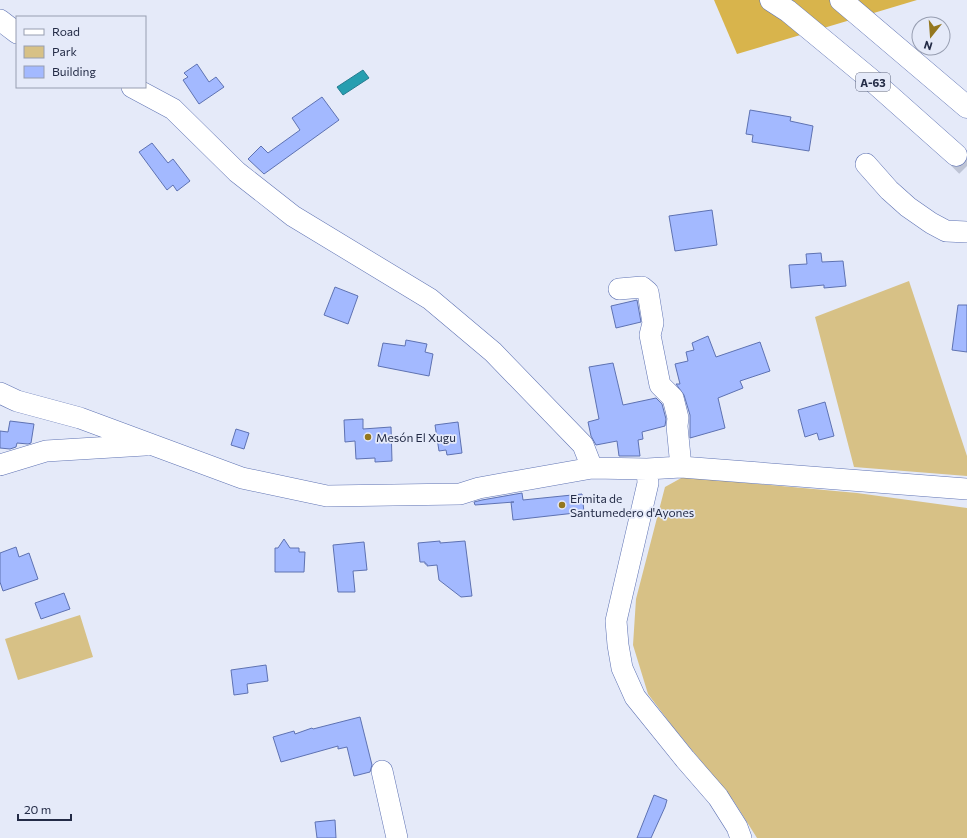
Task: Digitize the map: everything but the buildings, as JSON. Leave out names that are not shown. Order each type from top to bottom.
[{"type":"highway","name":"A-63","points":[[771,0],[788,11],[875,83],[956,155]]},
{"type":"highway","points":[[841,0],[967,107]]},
{"type":"street","points":[[0,20],[16,32]]},
{"type":"street","points":[[134,88],[173,109],[237,172],[293,216],[430,299],[493,352],[583,445],[592,468]]},
{"type":"street","points":[[866,164],[889,190],[908,207],[931,223],[946,231],[967,232]]},
{"type":"street","points":[[619,289],[642,287],[648,292],[653,323],[650,335],[660,385],[673,398],[678,418],[677,426],[681,467]]},
{"type":"street","points":[[0,393],[17,401],[80,418],[242,478],[327,496],[460,494],[479,488],[592,468],[647,469],[681,467],[967,490]]},
{"type":"street","points":[[0,466],[46,451],[153,445]]},
{"type":"street","points":[[647,469],[648,483],[616,622],[622,668],[636,697],[718,798],[737,827],[741,838]]},
{"type":"street","points":[[382,771],[397,838]]},
{"type":"green space","points":[[909,281],[967,456],[967,476],[854,467],[815,317]]},
{"type":"green space","points":[[683,477],[857,493],[967,508],[967,838],[757,838],[733,800],[648,694],[633,645],[636,599],[665,487]]},
{"type":"green space","points":[[80,615],[93,657],[18,680],[5,639]]},
{"type":"shaded area","points":[[714,0],[917,0],[737,54]]},
{"type":"water","points":[[363,70],[369,78],[343,95],[337,87]]},
{"type":"tunnel","points":[[956,155],[967,166]]},
{"type":"place","name":"Mesón El Xugu","points":[[368,437]]},
{"type":"place","name":"Ermita de Santumedero d'Ayones","points":[[562,505]]}]
